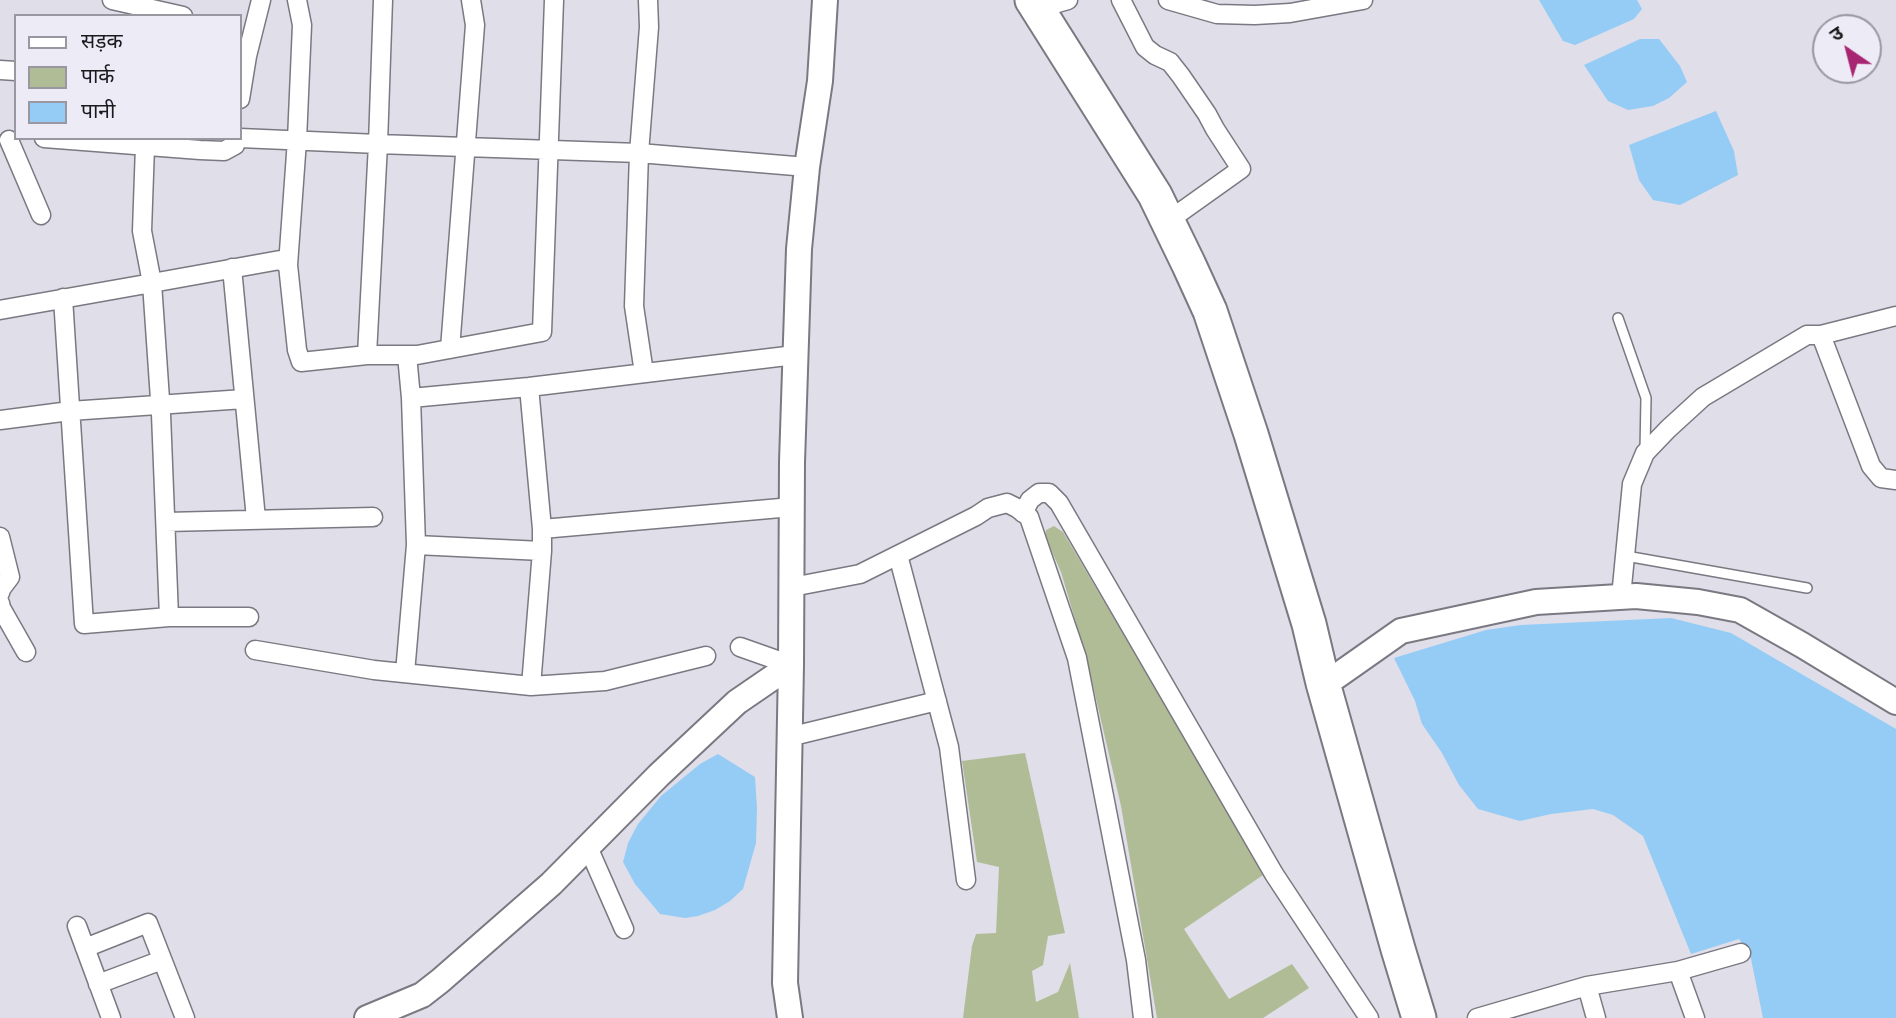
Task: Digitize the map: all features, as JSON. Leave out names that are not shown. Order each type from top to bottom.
[{"type":"highway","points":[[1051,1],[1141,174],[1174,217],[1189,265],[1214,324],[1277,517],[1308,624],[1371,802],[1435,1018]]},
{"type":"highway","points":[[1330,680],[1398,949],[1419,1018]]},
{"type":"street","points":[[112,0],[174,14]]},
{"type":"street","points":[[297,0],[303,24],[288,265],[297,350],[301,362],[367,355],[407,355],[542,332],[554,0]]},
{"type":"street","points":[[367,355],[383,0]]},
{"type":"street","points":[[450,349],[474,25],[471,0]]},
{"type":"street","points":[[644,373],[634,306],[639,153],[649,27],[648,0]]},
{"type":"street","points":[[790,1018],[785,983],[799,249],[807,167],[820,81],[825,0]]},
{"type":"street","points":[[1121,0],[1145,47],[1170,62],[1208,114],[1214,129],[1241,169],[1174,217]]},
{"type":"street","points":[[1168,0],[1217,14],[1255,15],[1290,13],[1363,0]]},
{"type":"street","points":[[242,83],[247,56],[246,32],[264,1]]},
{"type":"street","points":[[242,138],[639,153],[807,167]]},
{"type":"street","points":[[8,140],[41,215]]},
{"type":"street","points":[[69,140],[224,151],[235,145],[236,140]]},
{"type":"street","points":[[145,146],[142,231],[152,283],[161,405],[169,617]]},
{"type":"street","points":[[0,310],[280,260],[288,265]]},
{"type":"street","points":[[232,268],[256,519]]},
{"type":"street","points":[[63,298],[84,624],[169,617],[249,617]]},
{"type":"street","points":[[1621,597],[1632,484],[1645,453],[1703,397],[1807,335],[1821,335],[1896,316]]},
{"type":"street","points":[[1821,335],[1871,466],[1881,478],[1896,480]]},
{"type":"street","points":[[405,673],[416,545],[407,355]]},
{"type":"street","points":[[411,398],[529,387],[796,355]]},
{"type":"street","points":[[529,387],[542,529],[531,686]]},
{"type":"street","points":[[0,420],[70,411],[244,399]]},
{"type":"street","points":[[1023,513],[1030,500],[1039,492],[1049,493],[1059,503],[1274,874],[1369,1018]]},
{"type":"street","points":[[792,587],[860,574],[988,508],[1007,503],[1029,517],[1077,658],[1136,960],[1143,1018]]},
{"type":"street","points":[[542,529],[792,508]]},
{"type":"street","points":[[166,522],[373,517]]},
{"type":"street","points":[[0,537],[10,577],[0,593]]},
{"type":"street","points":[[416,545],[542,551]]},
{"type":"street","points":[[898,555],[949,747],[966,880]]},
{"type":"street","points":[[1330,680],[1401,631],[1536,602],[1636,597],[1698,602],[1740,610],[1896,702]]},
{"type":"street","points":[[0,603],[26,653]]},
{"type":"street","points":[[740,647],[791,665]]},
{"type":"street","points":[[255,650],[374,670],[531,686],[605,681],[706,656]]},
{"type":"street","points":[[367,1018],[422,995],[440,981],[551,884],[659,775],[737,702],[791,665]]},
{"type":"street","points":[[790,735],[937,701]]},
{"type":"street","points":[[588,847],[624,929]]},
{"type":"street","points":[[85,948],[148,923],[185,1018]]},
{"type":"street","points":[[77,926],[111,1018]]},
{"type":"street","points":[[1477,1018],[1587,986],[1678,971],[1741,953]]},
{"type":"street","points":[[98,984],[162,960]]},
{"type":"street","points":[[1678,971],[1695,1018]]},
{"type":"street","points":[[1587,986],[1596,1018]]},
{"type":"lane","points":[[1618,318],[1646,398],[1645,453]]},
{"type":"lane","points":[[1626,556],[1807,588]]},
{"type":"green space","points":[[1054,526],[1063,532],[1266,873],[1184,929],[1229,999],[1292,964],[1309,988],[1263,1018],[1157,1018],[1121,806],[1087,660],[1061,572],[1045,536],[1046,530]]},
{"type":"green space","points":[[1025,753],[1065,933],[1048,936],[1043,965],[1032,971],[1036,1002],[1058,992],[1070,963],[1079,1018],[963,1018],[972,946],[976,934],[996,933],[999,867],[977,862],[962,761]]},
{"type":"water","points":[[1539,0],[1637,0],[1642,9],[1634,19],[1575,45],[1563,41]]},
{"type":"water","points":[[1640,39],[1659,39],[1680,66],[1687,82],[1669,98],[1653,106],[1628,110],[1608,101],[1584,65]]},
{"type":"water","points":[[1716,111],[1734,151],[1738,175],[1680,205],[1653,200],[1639,180],[1629,145]]},
{"type":"water","points":[[1671,618],[1731,633],[1896,729],[1896,1018],[1763,1018],[1750,954],[1739,939],[1691,954],[1643,836],[1613,815],[1593,809],[1520,821],[1478,809],[1459,785],[1422,724],[1415,701],[1394,658],[1486,630],[1521,625]]},
{"type":"water","points":[[718,754],[755,777],[756,843],[743,889],[715,910],[698,916],[685,918],[660,914],[635,884],[623,862],[628,843],[638,824],[661,796],[700,764]]}]
